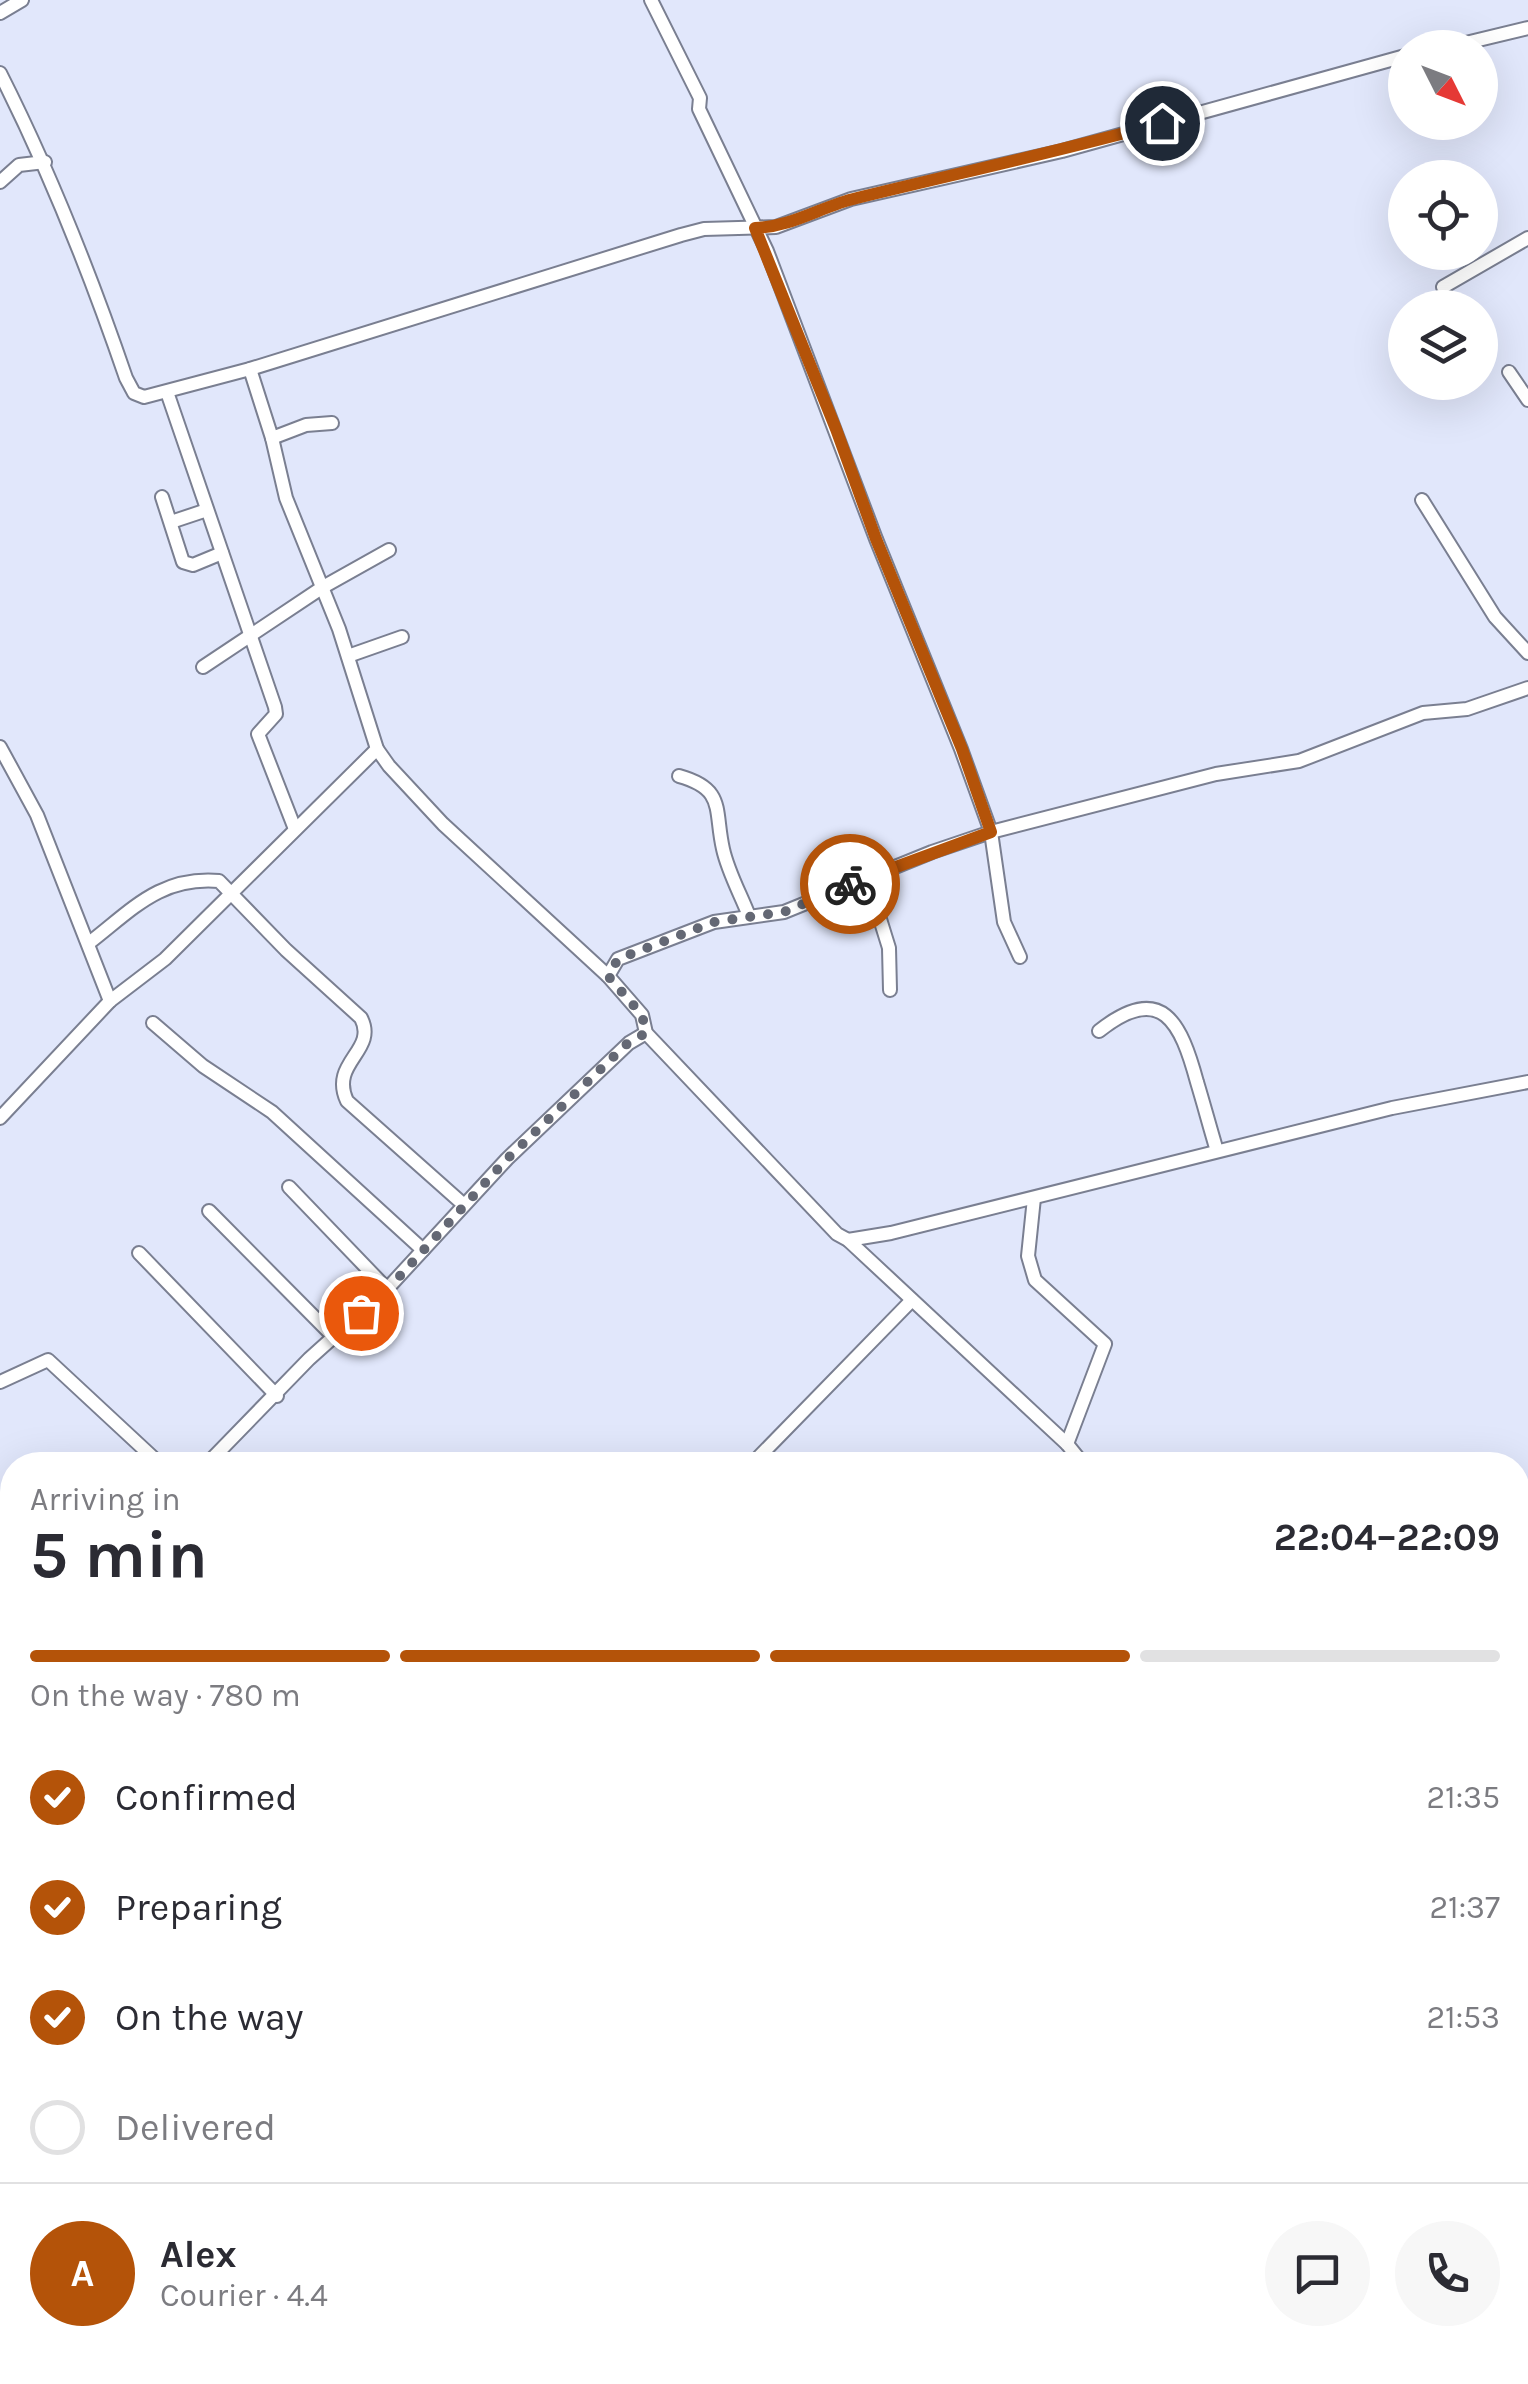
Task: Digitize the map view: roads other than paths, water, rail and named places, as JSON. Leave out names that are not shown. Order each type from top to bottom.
[{"type":"street","points":[[0,13],[22,0]]},
{"type":"street","points":[[651,0],[700,98],[699,109],[755,228],[962,749],[991,832],[1004,922],[1020,957]]},
{"type":"street","points":[[1498,35],[1528,28]]},
{"type":"street","points":[[0,73],[45,162],[92,276],[126,378],[134,392],[144,397],[250,369],[681,236],[704,230],[776,227],[852,199],[1062,151],[1388,61]]},
{"type":"street","points":[[0,182],[19,165],[45,162]]},
{"type":"street","points":[[1443,287],[1528,238]]},
{"type":"street","points":[[250,369],[286,498],[323,586],[377,748],[389,766],[443,824],[608,976],[642,1015],[646,1033],[822,1219],[1073,1452]]},
{"type":"street","points":[[1509,372],[1528,400]]},
{"type":"street","points":[[167,392],[276,707],[276,714],[258,734],[295,829]]},
{"type":"street","points":[[272,438],[306,424],[332,423]]},
{"type":"street","points":[[162,497],[181,558],[188,565],[222,553]]},
{"type":"street","points":[[1422,500],[1496,617],[1528,653]]},
{"type":"street","points":[[171,522],[207,510]]},
{"type":"street","points":[[203,667],[323,586],[389,550]]},
{"type":"street","points":[[348,656],[402,637]]},
{"type":"street","points":[[608,976],[618,959],[714,922],[784,912],[991,832],[1216,774],[1299,761],[1423,713],[1467,709],[1528,688]]},
{"type":"street","points":[[0,748],[37,815],[110,1001]]},
{"type":"street","points":[[0,1118],[110,1001],[165,959],[377,748]]},
{"type":"street","points":[[679,776],[704,784],[714,796],[723,850],[750,916]]},
{"type":"street","points":[[867,877],[889,948],[890,990]]},
{"type":"street","points":[[89,943],[150,896],[187,880],[219,881],[366,1028],[363,1044],[343,1071],[341,1088],[347,1101],[464,1205]]},
{"type":"street","points":[[1099,1031],[1116,1017],[1137,1008],[1157,1011],[1173,1021],[1185,1039],[1217,1151]]},
{"type":"street","points":[[153,1023],[202,1066],[272,1112],[423,1250]]},
{"type":"street","points":[[219,1452],[334,1337],[388,1289],[507,1159],[629,1042],[646,1033]]},
{"type":"street","points":[[848,1240],[1034,1198],[1392,1108],[1528,1082]]},
{"type":"street","points":[[289,1187],[388,1289]]},
{"type":"street","points":[[1034,1198],[1028,1256],[1036,1280],[1106,1344],[1067,1444]]},
{"type":"street","points":[[209,1211],[334,1337]]},
{"type":"street","points":[[140,1253],[277,1396]]},
{"type":"street","points":[[764,1452],[912,1300]]},
{"type":"street","points":[[0,1382],[48,1360],[146,1452]]}]
